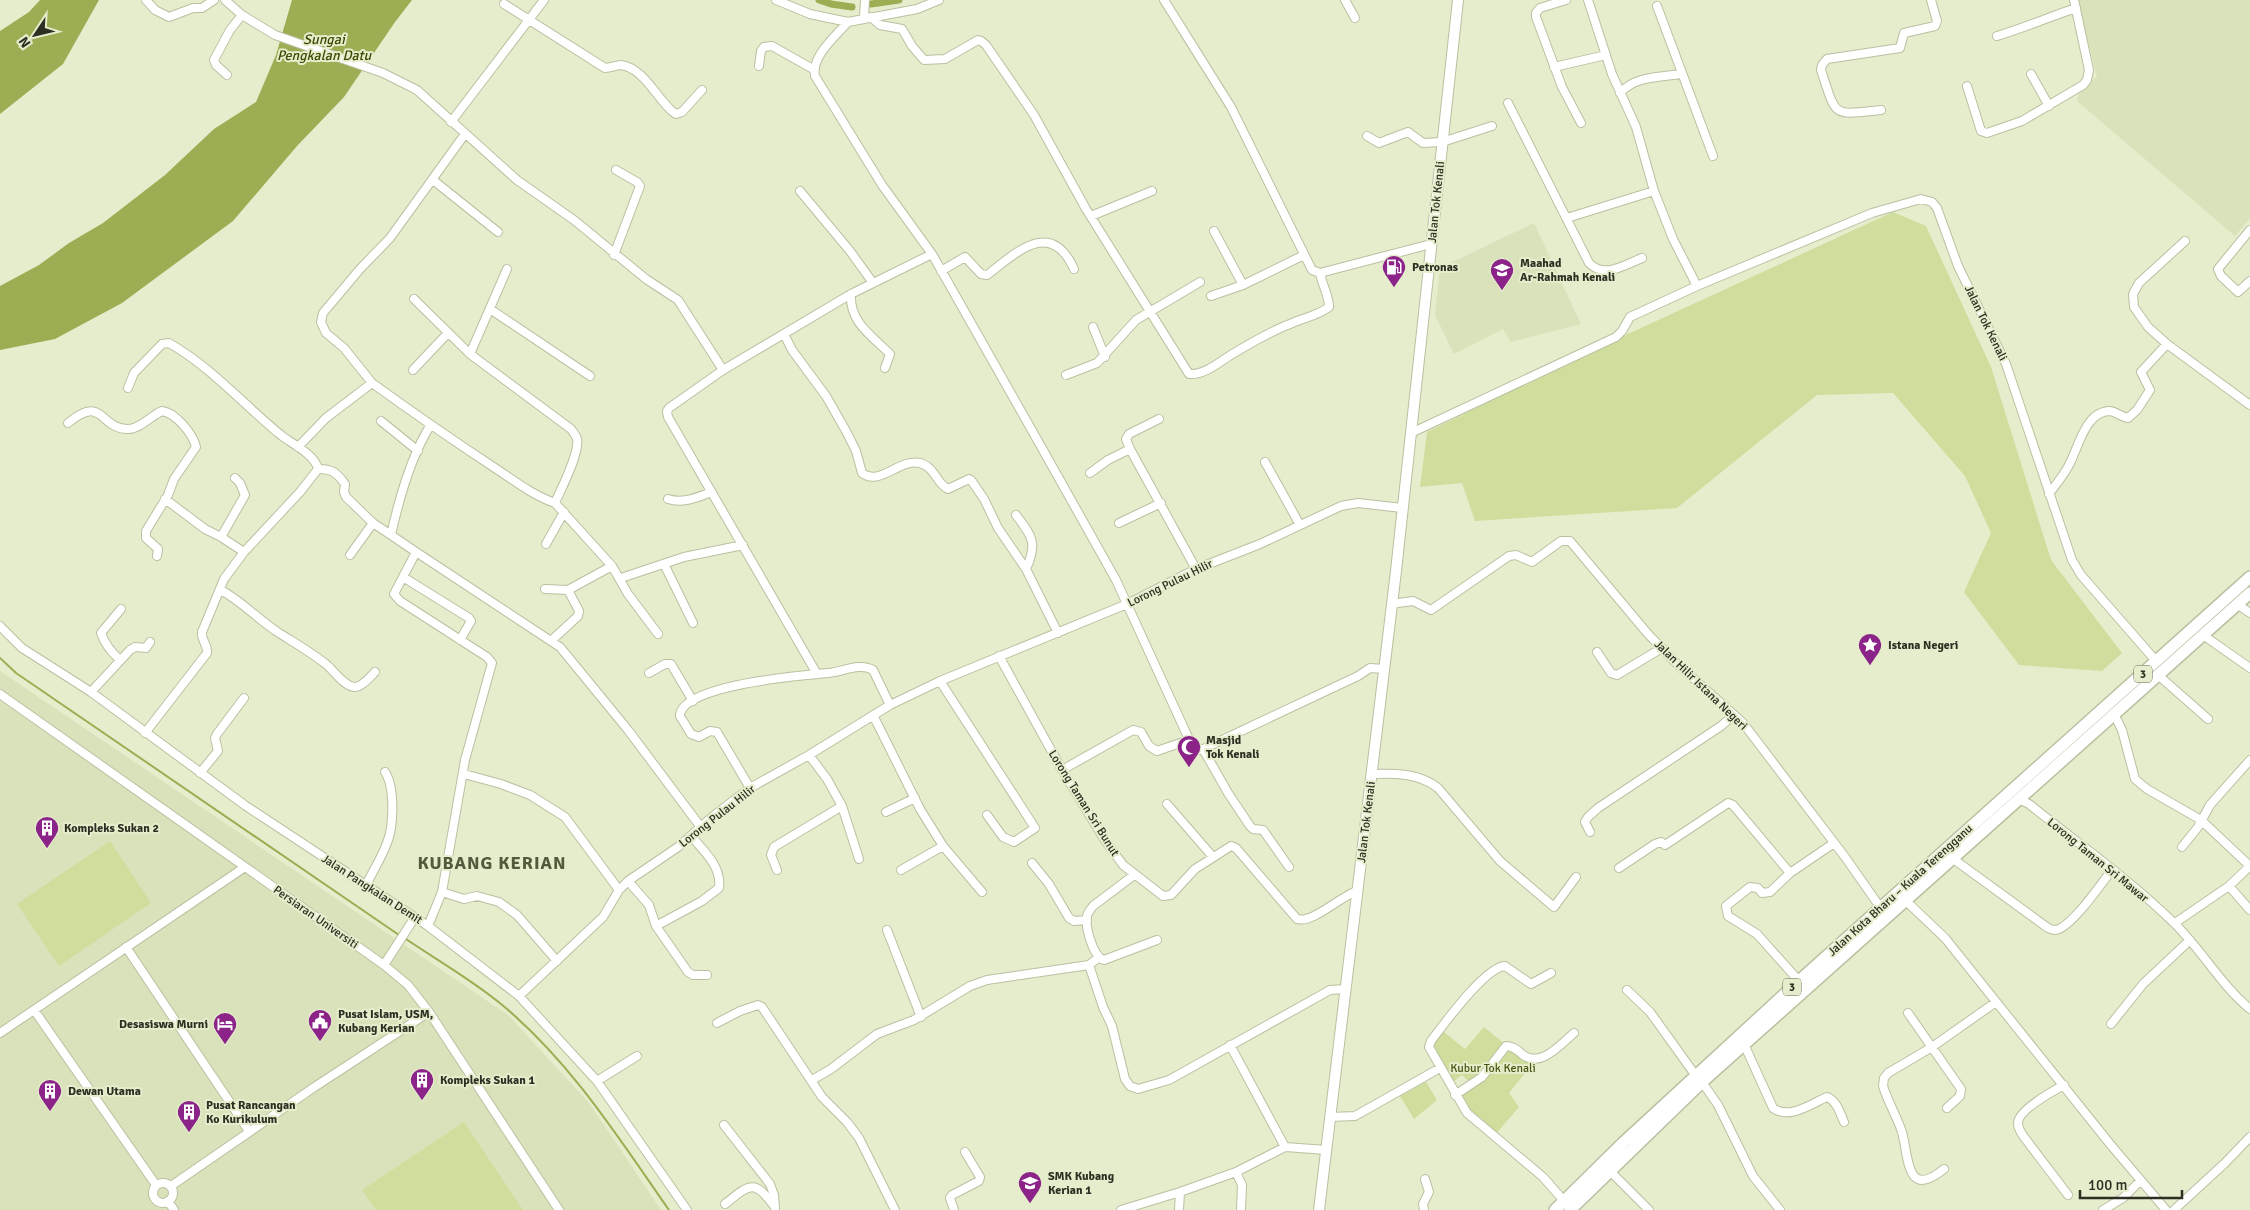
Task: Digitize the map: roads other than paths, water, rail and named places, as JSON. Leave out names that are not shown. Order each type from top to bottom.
[{"type":"highway","name":"Jalan Kota Bharu – Kuala Terengganu","points":[[1572,1206],[1799,981],[1880,907],[2114,714],[2158,675],[2250,576]]},
{"type":"highway","name":"Jalan Kota Bharu – Kuala Terengganu","points":[[1555,1210],[1572,1206],[1610,1171],[1699,1079],[1744,1044],[2020,798],[2038,775],[2156,662],[2198,634],[2250,593]]},
{"type":"main road","name":"Jalan Tok Kenali","points":[[1319,1210],[1392,604],[1458,0]]},
{"type":"street","points":[[146,0],[155,10],[169,17],[193,8],[202,8],[214,0]]},
{"type":"street","points":[[225,0],[242,15],[274,35],[383,73],[417,90],[517,180],[574,220],[614,255],[678,300],[723,370]]},
{"type":"street","points":[[451,122],[544,0]]},
{"type":"street","points":[[776,0],[810,14],[848,22],[917,9],[939,0]]},
{"type":"street","points":[[865,0],[867,17]]},
{"type":"street","points":[[1164,0],[1232,107],[1312,270],[1320,273],[1431,244]]},
{"type":"street","points":[[1345,0],[1355,18]]},
{"type":"street","points":[[1566,0],[1555,1],[1540,8],[1536,13],[1554,67],[1581,123]]},
{"type":"street","points":[[1588,0],[1620,93],[1636,127],[1654,191],[1673,239],[1697,286]]},
{"type":"street","points":[[1881,110],[1848,114],[1838,111],[1833,106],[1821,70],[1822,65],[1827,59],[1900,48],[1904,33],[1935,26],[1937,21],[1931,0]]},
{"type":"street","points":[[504,4],[606,68],[622,65],[631,69],[645,81],[666,107],[676,114],[682,112],[702,90]]},
{"type":"street","points":[[1967,86],[1976,118],[1984,133],[2022,121],[2083,85],[2087,80],[2089,70],[2075,4],[2024,28],[1996,36]]},
{"type":"street","points":[[1657,6],[1713,156]]},
{"type":"street","points":[[227,75],[216,65],[214,60],[230,30],[242,15]]},
{"type":"street","points":[[867,17],[880,25],[902,29],[917,53],[924,60],[945,59],[978,40],[981,41],[1006,72],[1034,116],[1091,216],[1189,374],[1195,374],[1211,368],[1234,352],[1287,324],[1316,314],[1329,307],[1329,300],[1322,285],[1320,273]]},
{"type":"street","points":[[813,69],[823,51],[848,22]]},
{"type":"street","points":[[759,66],[761,51],[764,47],[772,46],[813,69],[818,83],[855,144],[932,254],[1116,580],[1189,740],[1196,750],[1204,748],[1370,668],[1384,669]]},
{"type":"street","points":[[1554,67],[1606,55]]},
{"type":"street","points":[[1620,93],[1625,87],[1637,81],[1682,74]]},
{"type":"street","points":[[2031,74],[2049,106]]},
{"type":"street","points":[[1508,102],[1589,263],[1596,269],[1607,271],[1642,258]]},
{"type":"street","points":[[1367,136],[1379,143],[1408,132],[1423,143],[1442,142],[1492,126]]},
{"type":"street","points":[[466,134],[390,238],[360,269],[323,313],[320,322],[326,333],[344,348],[372,383],[430,426],[526,489],[543,499],[555,503],[612,566],[621,578],[628,594],[658,634]]},
{"type":"street","points":[[614,255],[640,186],[637,182],[616,170]]},
{"type":"street","points":[[433,180],[498,232]]},
{"type":"street","points":[[800,190],[850,251],[873,283]]},
{"type":"street","points":[[1091,216],[1152,191]]},
{"type":"street","points":[[1568,218],[1654,191]]},
{"type":"street","name":"Jalan Tok Kenali","points":[[1410,433],[1616,337],[1630,317],[1697,286],[1872,213],[1921,199],[1932,202],[1937,208],[1958,266],[2006,364],[2072,560],[2081,575],[2156,662]]},
{"type":"street","points":[[2250,230],[2218,269],[2220,276],[2238,292],[2250,281]]},
{"type":"street","points":[[1214,231],[1243,285]]},
{"type":"street","points":[[941,271],[965,257],[981,274],[987,275],[1020,251],[1035,243],[1046,241],[1063,250],[1074,269]]},
{"type":"street","points":[[2185,241],[2139,283],[2133,294],[2136,312],[2167,344],[2250,405]]},
{"type":"street","points":[[817,674],[712,492],[673,429],[667,411],[678,401],[723,370],[851,294],[932,254]]},
{"type":"street","points":[[1211,296],[1243,285],[1304,255]]},
{"type":"street","points":[[470,354],[507,270]]},
{"type":"street","points":[[1066,375],[1088,367],[1105,357],[1130,325],[1200,282]]},
{"type":"street","points":[[851,294],[850,307],[856,320],[890,354],[885,368]]},
{"type":"street","points":[[414,299],[447,334],[470,354],[571,429],[575,434],[578,440],[572,462],[555,503]]},
{"type":"street","points":[[490,309],[590,376]]},
{"type":"street","points":[[1093,327],[1105,357]]},
{"type":"street","points":[[414,370],[447,334]]},
{"type":"street","points":[[784,334],[792,350],[826,396],[841,422],[856,451],[862,473],[868,477],[882,475],[902,464],[912,462],[926,465],[933,470],[943,486],[948,489],[969,479],[971,480],[984,499],[998,528],[1026,569],[1058,633]]},
{"type":"street","points":[[128,388],[134,372],[162,344],[169,343],[192,358],[298,447],[313,460],[318,469]]},
{"type":"street","points":[[2049,494],[2070,464],[2081,435],[2094,419],[2110,411],[2128,418],[2138,410],[2150,390],[2141,375],[2142,368],[2167,344]]},
{"type":"street","points":[[298,447],[326,418],[372,383]]},
{"type":"street","points":[[68,423],[77,415],[88,410],[126,429],[132,429],[162,410],[170,413],[192,436],[196,447],[174,480],[145,535],[158,549],[157,556]]},
{"type":"street","points":[[1159,419],[1129,434],[1126,439],[1196,569]]},
{"type":"street","points":[[381,421],[418,451]]},
{"type":"street","points":[[391,536],[401,497],[418,451],[430,426]]},
{"type":"street","points":[[1090,473],[1108,460],[1130,449]]},
{"type":"street","points":[[1265,462],[1300,525]]},
{"type":"street","points":[[318,469],[332,470],[340,477],[344,484],[346,497],[373,524],[552,640],[570,656],[700,826]]},
{"type":"street","points":[[145,733],[207,653],[207,648],[202,640],[202,632],[224,579],[244,552],[306,485],[318,469]]},
{"type":"street","points":[[221,537],[245,494],[240,483],[235,478]]},
{"type":"street","points":[[668,499],[677,502],[686,501],[712,492]]},
{"type":"street","points":[[165,499],[205,530],[221,537],[244,552]]},
{"type":"street","points":[[1119,523],[1161,503]]},
{"type":"street","name":"Lorong Pulau Hilir","points":[[519,996],[603,917],[619,890],[628,881],[691,836],[700,826],[750,788],[809,755],[890,705],[940,681],[1127,604],[1196,569],[1260,544],[1341,506],[1353,504],[1402,508]]},
{"type":"street","points":[[546,544],[564,512]]},
{"type":"street","points":[[1016,515],[1033,541],[1032,557],[1026,569]]},
{"type":"street","points":[[350,555],[373,524]]},
{"type":"street","name":"Jalan Hilir Istana Negeri","points":[[1392,604],[1413,601],[1431,610],[1509,556],[1516,555],[1532,562],[1561,541],[1570,542],[1662,648],[1743,723],[1834,842],[1880,907]]},
{"type":"street","points":[[621,578],[684,557],[743,545]]},
{"type":"street","points":[[416,552],[394,594],[395,597],[487,657],[492,663],[465,760],[442,892],[428,926]]},
{"type":"street","points":[[664,564],[693,623]]},
{"type":"street","points":[[545,589],[568,590],[612,566]]},
{"type":"street","points":[[403,576],[469,618],[471,621],[460,640]]},
{"type":"street","points":[[221,590],[240,601],[276,631],[296,642],[352,687],[361,684],[376,672]]},
{"type":"street","points":[[552,640],[580,614],[568,590]]},
{"type":"street","points":[[2238,604],[2250,613]]},
{"type":"street","points":[[120,660],[111,651],[101,633],[121,609]]},
{"type":"street","name":"Jalan Pangkalan Demit","points":[[0,626],[22,648],[91,692],[246,806],[428,926],[519,996],[597,1081],[687,1210]]},
{"type":"street","points":[[2198,634],[2250,668]]},
{"type":"street","points":[[91,692],[132,648],[143,648],[150,642]]},
{"type":"street","points":[[1596,652],[1612,673],[1617,675],[1662,648]]},
{"type":"street","name":"Lorong Taman Sri Bunut","points":[[999,656],[1062,770],[1104,839],[1125,868],[1163,896],[1168,896],[1195,870],[1229,846],[1234,846],[1293,916],[1301,920],[1310,918],[1348,894],[1357,891]]},
{"type":"street","points":[[649,673],[665,664],[671,664],[693,701]]},
{"type":"street","points":[[750,788],[717,732],[713,730],[704,736],[695,736],[682,720],[680,713],[693,701],[729,687],[774,678],[838,672],[862,666],[868,668],[880,682],[890,705]]},
{"type":"street","points":[[2158,675],[2208,719]]},
{"type":"street","points":[[940,681],[1035,828],[1014,842],[1003,838],[987,816]]},
{"type":"street","name":"Persiaran Universiti","points":[[0,694],[384,965],[408,985],[430,1012],[559,1210]]},
{"type":"street","points":[[200,773],[218,751],[217,734],[244,698]]},
{"type":"street","points":[[2114,714],[2122,730],[2134,779],[2147,790],[2201,820],[2250,866],[2229,886],[2174,923]]},
{"type":"street","points":[[873,715],[915,798],[943,846],[982,892]]},
{"type":"street","points":[[1590,832],[1585,822],[1588,817],[1721,726],[1734,715]]},
{"type":"street","points":[[1062,770],[1133,730],[1141,732],[1149,746],[1156,751],[1189,740]]},
{"type":"street","points":[[1204,748],[1228,793],[1250,826],[1254,829],[1263,830],[1289,868]]},
{"type":"street","points":[[809,755],[828,779],[842,806],[859,859]]},
{"type":"street","points":[[2182,847],[2198,827],[2210,805],[2250,760]]},
{"type":"street","points":[[366,885],[387,844],[390,834],[391,784],[385,772]]},
{"type":"street","points":[[1371,774],[1391,773],[1426,779],[1438,788],[1500,861],[1554,906],[1576,877]]},
{"type":"street","points":[[464,774],[501,784],[530,795],[564,817],[619,890]]},
{"type":"street","points":[[886,812],[915,798]]},
{"type":"street","name":"Lorong Taman Sri Mawar","points":[[2020,798],[2112,870],[2174,923],[2232,993],[2250,1008]]},
{"type":"street","points":[[1618,868],[1655,844],[1661,842],[1665,845],[1728,803],[1734,805],[1790,873]]},
{"type":"street","points":[[1167,804],[1213,857]]},
{"type":"street","points":[[777,870],[771,855],[774,847],[842,806]]},
{"type":"street","points":[[656,926],[702,901],[719,888],[719,874],[714,864],[691,836]]},
{"type":"street","points":[[1799,981],[1757,934],[1728,916],[1725,912],[1729,902],[1750,887],[1754,886],[1766,894],[1776,888],[1790,873],[1834,842]]},
{"type":"street","points":[[901,870],[943,846]]},
{"type":"street","points":[[1952,858],[2048,928],[2054,930],[2060,928],[2085,905],[2112,870]]},
{"type":"street","points":[[1032,863],[1049,884],[1069,918],[1074,921],[1087,920]]},
{"type":"street","points":[[0,1033],[245,867]]},
{"type":"street","points":[[1098,958],[1093,950],[1087,920],[1088,912],[1134,875]]},
{"type":"street","points":[[628,881],[649,905],[656,926],[688,972],[693,975],[707,975]]},
{"type":"street","points":[[2229,886],[2250,910]]},
{"type":"street","points":[[442,892],[464,899],[477,896],[499,902],[517,915],[556,961]]},
{"type":"street","points":[[1905,900],[1945,938],[2140,1181],[2166,1210]]},
{"type":"street","points":[[384,965],[415,917]]},
{"type":"street","points":[[887,930],[921,1017]]},
{"type":"street","points":[[812,1080],[822,1072],[831,1069],[876,1034],[921,1017],[954,994],[987,980],[1090,964],[1098,958],[1108,959],[1157,940]]},
{"type":"street","points":[[2111,1024],[2143,984],[2190,940]]},
{"type":"street","points":[[126,947],[250,1131]]},
{"type":"street","points":[[1090,964],[1103,1007],[1112,1026],[1125,1079],[1134,1088],[1143,1089],[1168,1080],[1330,990],[1346,989]]},
{"type":"street","points":[[1550,973],[1531,984],[1505,966],[1495,969],[1468,994],[1431,1041],[1429,1047],[1430,1052],[1467,1113],[1476,1123],[1542,1177],[1572,1206]]},
{"type":"street","points":[[1626,990],[1650,1012],[1718,1105],[1752,1176],[1780,1210]]},
{"type":"street","points":[[1944,1169],[1922,1182],[1911,1173],[1902,1132],[1883,1086],[1884,1078],[1888,1073],[1932,1047],[1996,1002]]},
{"type":"street","points":[[718,1023],[758,1004],[822,1097],[847,1122],[859,1138],[895,1210]]},
{"type":"street","points":[[34,1010],[156,1185]]},
{"type":"street","points":[[171,1186],[250,1131],[430,1012]]},
{"type":"street","points":[[1908,1013],[1962,1092],[1947,1108]]},
{"type":"street","points":[[1455,1095],[1482,1077],[1506,1046],[1512,1046],[1529,1059],[1537,1059],[1547,1056],[1574,1033]]},
{"type":"street","points":[[1744,1044],[1773,1108],[1785,1114],[1827,1096],[1836,1104],[1844,1122]]},
{"type":"street","points":[[1230,1045],[1286,1147]]},
{"type":"street","points":[[597,1081],[637,1056]]},
{"type":"street","points":[[1330,1118],[1355,1116],[1440,1068]]},
{"type":"street","points":[[2064,1085],[2030,1107],[2020,1116],[2018,1122],[2019,1129],[2024,1137],[2068,1195]]},
{"type":"street","points":[[724,1125],[770,1184],[774,1195],[775,1209]]},
{"type":"street","points":[[2174,1210],[2250,1137]]},
{"type":"street","points":[[1120,1210],[1180,1192],[1236,1172],[1286,1147],[1326,1150]]},
{"type":"street","points":[[954,1210],[950,1198],[952,1195],[979,1181],[980,1177],[965,1152]]},
{"type":"street","points":[[1610,1171],[1649,1210]]},
{"type":"street","points":[[1236,1172],[1242,1185],[1241,1210]]},
{"type":"street","points":[[1424,1210],[1423,1204],[1429,1192],[1425,1179]]},
{"type":"street","points":[[2103,1210],[2123,1198],[2140,1181]]},
{"type":"street","points":[[165,1182],[171,1186],[173,1192],[168,1201],[162,1203],[156,1200],[153,1191],[156,1185],[165,1182]]},
{"type":"street","points":[[725,1204],[748,1187],[754,1186],[762,1191],[775,1209]]},
{"type":"street","points":[[1178,1210],[1180,1192]]},
{"type":"street","points":[[168,1201],[174,1210]]},
{"type":"water","points":[[40,0],[99,0],[63,64],[0,114],[0,31],[29,12]]},
{"type":"water","name":"Sungai Pengkalan Datu","points":[[292,0],[412,0],[344,97],[297,146],[233,221],[122,303],[55,339],[0,350],[0,286],[39,265],[69,243],[103,223],[165,175],[214,129],[256,102],[276,55]]},
{"type":"waterway","points":[[819,0],[852,7]]},
{"type":"waterway","points":[[871,4],[899,0]]},
{"type":"waterway","points":[[0,658],[16,673],[399,935]]},
{"type":"waterway","points":[[403,937],[489,995],[526,1026],[592,1101],[669,1210]]},
{"type":"place","name":"Petronas","points":[[1394,288]]},
{"type":"place","name":"Maahad Ar-Rahmah Kenali","points":[[1502,291]]},
{"type":"place","name":"Istana Negeri","points":[[1870,666]]},
{"type":"place","name":"Masjid Tok Kenali","points":[[1189,768]]},
{"type":"place","name":"Kompleks Sukan 2","points":[[47,849]]},
{"type":"place","name":"Pusat Islam, USM, Kubang Kerian","points":[[320,1042]]},
{"type":"place","name":"Desasiswa Murni","points":[[225,1045]]},
{"type":"place","name":"Kompleks Sukan 1","points":[[422,1101]]},
{"type":"place","name":"Dewan Utama","points":[[50,1112]]},
{"type":"place","name":"Pusat Rancangan Ko Kurikulum","points":[[189,1133]]},
{"type":"place","name":"SMK Kubang Kerian 1","points":[[1030,1204]]},
{"type":"district","name":"KUBANG KERIAN","points":[[492,863]]},
{"type":"park label","name":"Kubur Tok Kenali","points":[[1493,1068]]}]
